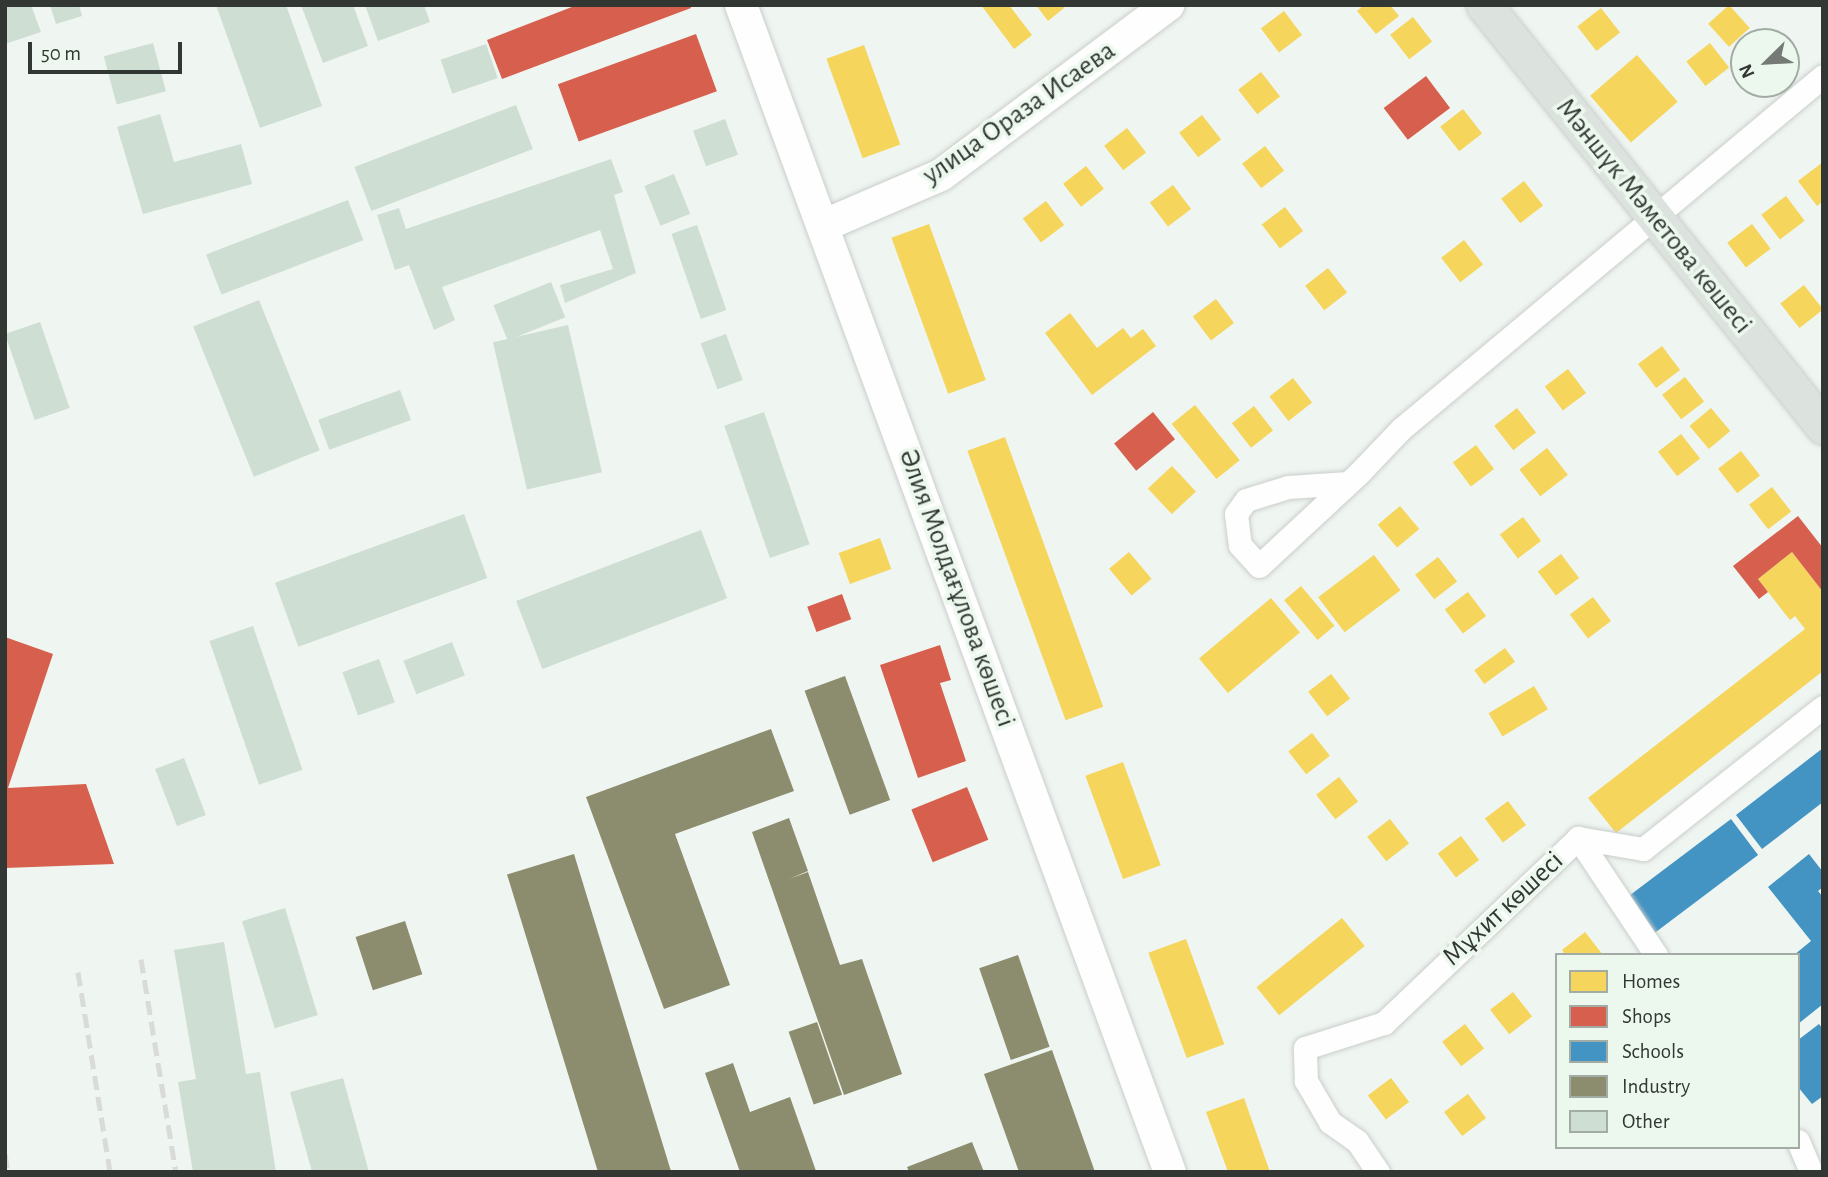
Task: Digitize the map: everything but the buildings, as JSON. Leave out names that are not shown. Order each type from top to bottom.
[{"type":"main road","name":"Әлия Молдағұлова көшесі","points":[[741,5],[825,225],[1170,1172]]},
{"type":"main road","name":"улица Ораза Исаева","points":[[825,225],[941,176],[1168,5]]},
{"type":"main road","name":"Мәншүк Мәметова көшесі","points":[[1484,5],[1823,426]]},
{"type":"street","points":[[1348,483],[1288,487],[1246,500],[1236,514],[1240,545],[1259,566],[1348,483],[1401,429],[1823,76]]},
{"type":"street","name":"Мұхит көшесі","points":[[1378,1172],[1357,1141],[1330,1122],[1306,1081],[1306,1048],[1384,1023],[1578,838],[1643,849],[1823,707]]},
{"type":"street","points":[[1578,838],[1656,953]]},
{"type":"street","points":[[1800,1146],[1811,1172]]},
{"type":"railway","points":[[141,959],[176,1172]]},
{"type":"railway","points":[[78,972],[110,1172]]},
{"type":"railway","points":[[5,1154],[8,1172]]}]
